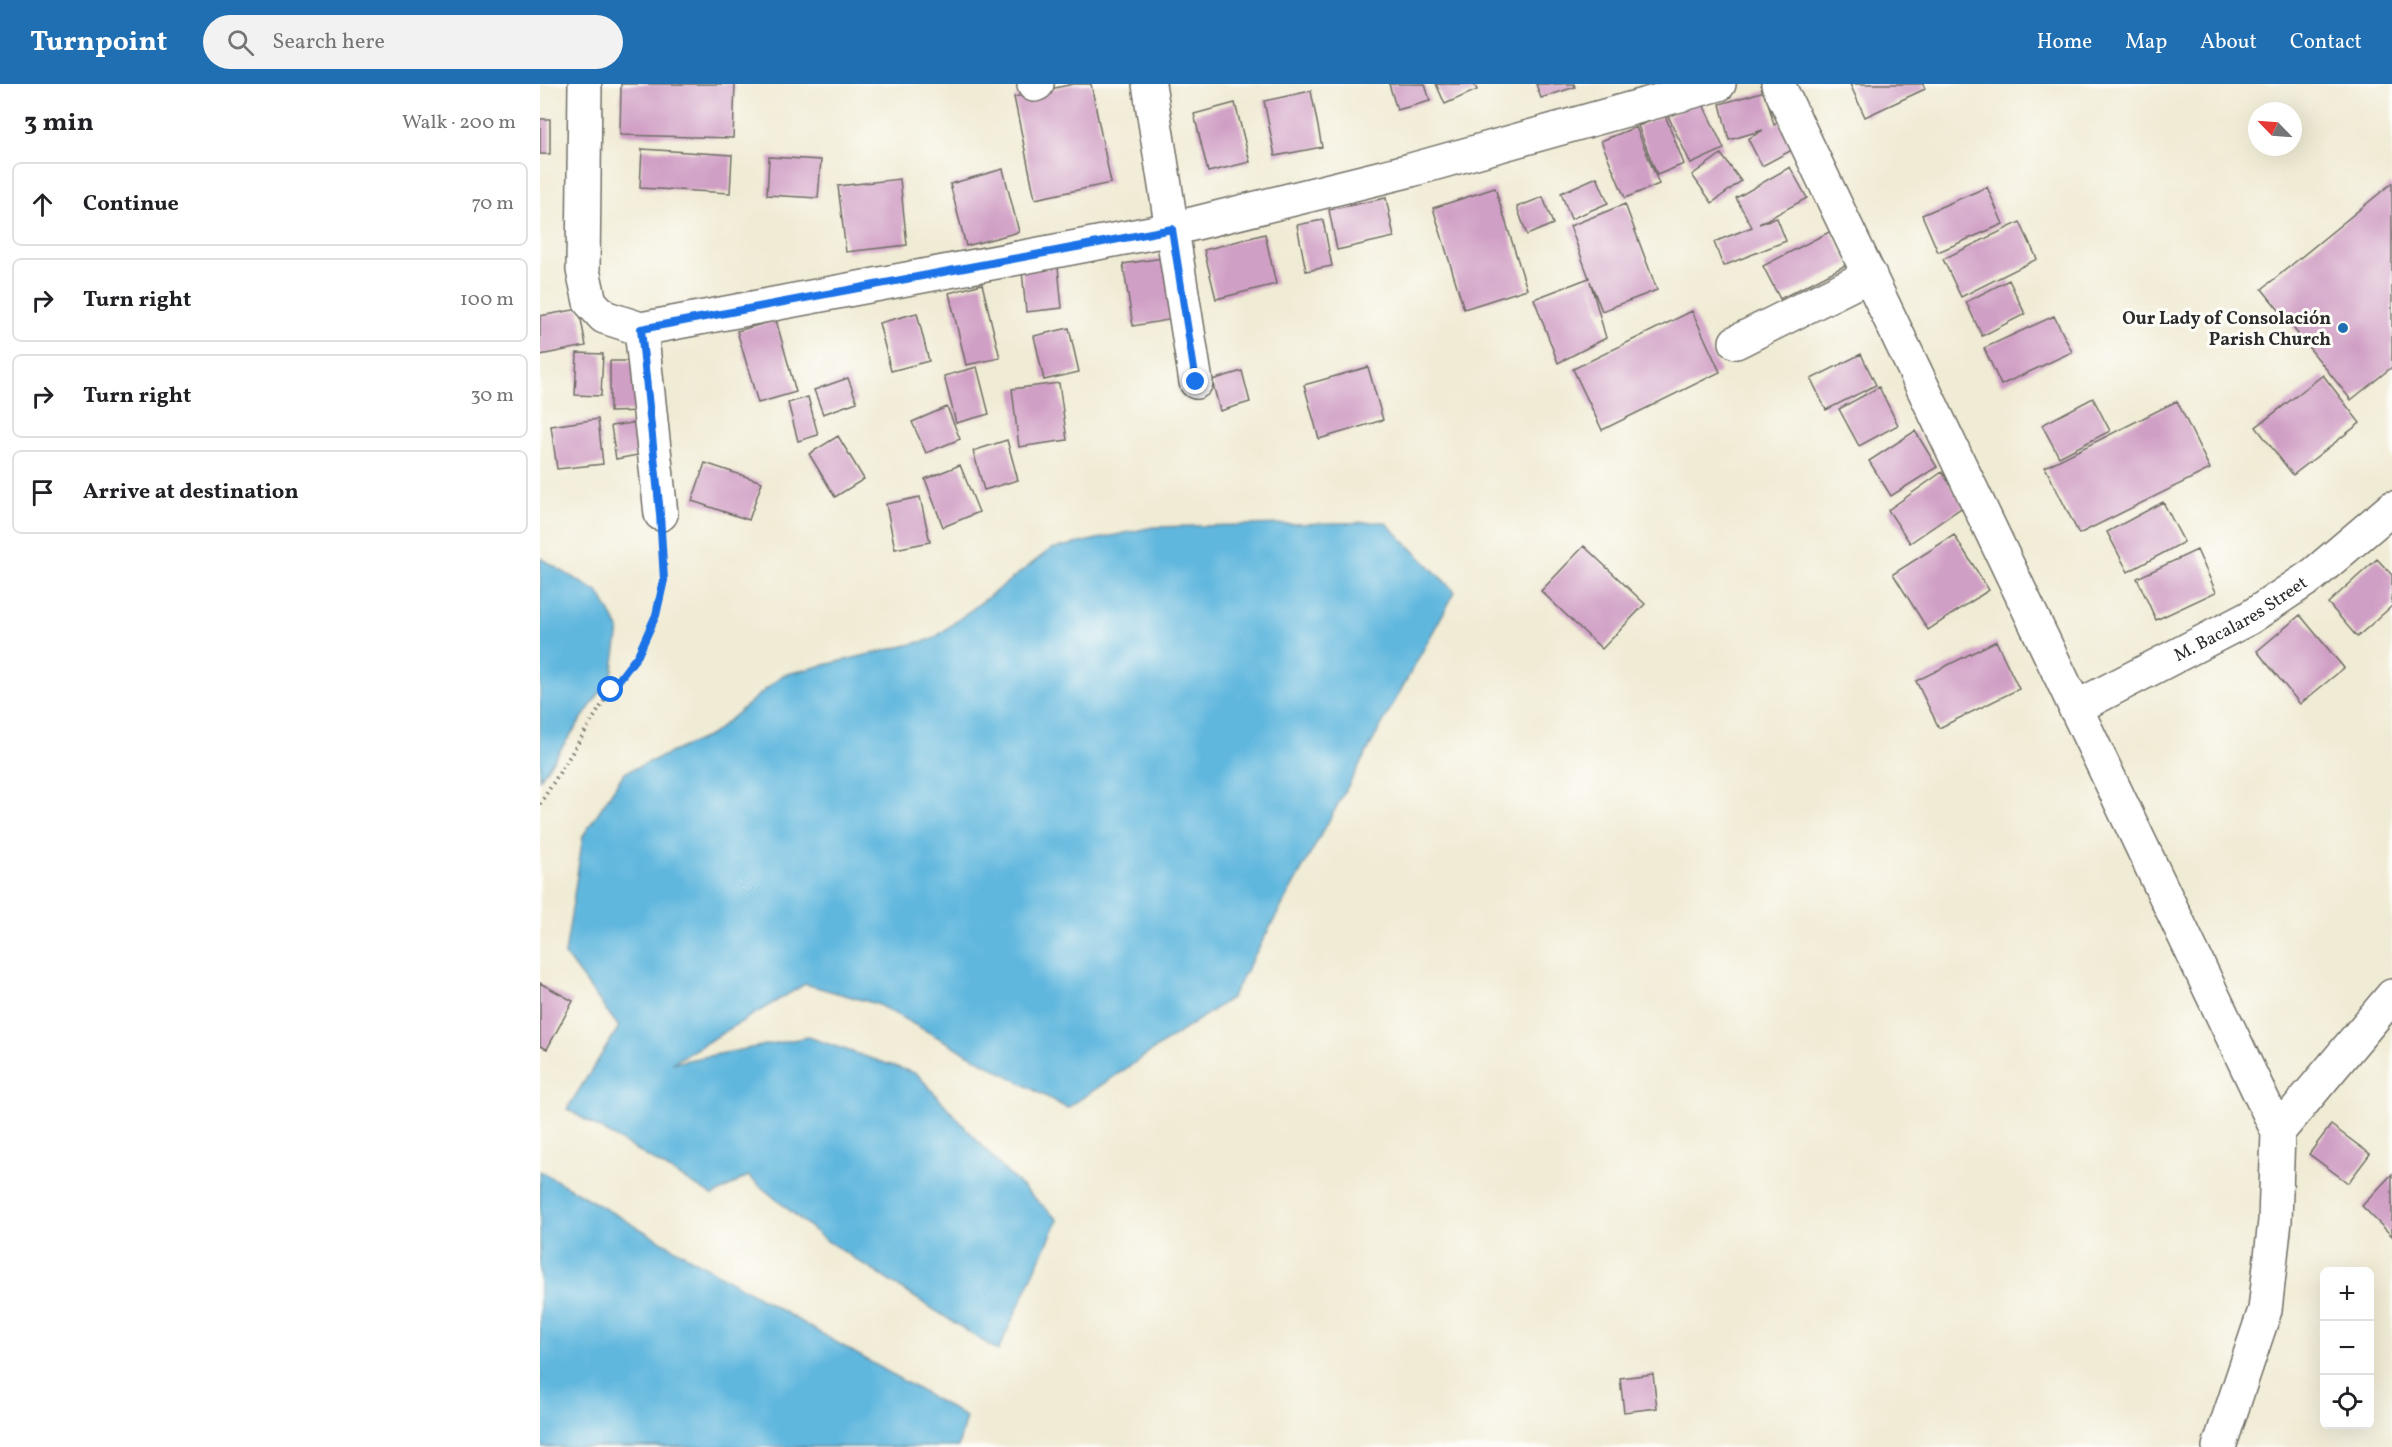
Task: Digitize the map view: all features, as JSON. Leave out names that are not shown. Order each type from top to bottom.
[{"type":"street","points":[[585,84],[583,270],[590,302],[604,317],[641,329],[1172,229],[1411,170],[1719,84]]},
{"type":"street","points":[[1149,84],[1196,382]]},
{"type":"street","points":[[1778,84],[2278,1132],[2275,1221],[2265,1311],[2219,1447]]},
{"type":"street","points":[[1736,342],[1870,275]]},
{"type":"street","points":[[641,329],[660,514]]},
{"type":"street","name":"M. Bacalares Street","points":[[2074,708],[2249,618],[2313,575],[2392,508]]},
{"type":"street","points":[[2278,1132],[2392,996]]},
{"type":"path","points":[[540,804],[611,690],[638,655],[656,615],[664,580],[660,514]]},
{"type":"water","points":[[1385,522],[1455,592],[1231,998],[1067,1108],[877,1004],[805,984],[672,1063],[808,1037],[917,1074],[1003,1169],[1058,1220],[998,1351],[824,1239],[748,1176],[713,1196],[567,1109],[619,1027],[565,955],[583,836],[624,773],[711,735],[783,675],[933,639],[1051,549],[1153,527]]},
{"type":"water","points":[[540,558],[599,593],[619,629],[612,675],[540,779]]},
{"type":"water","points":[[540,1171],[966,1417],[958,1447],[540,1447]]},
{"type":"building","points":[[621,84],[735,84],[733,138],[620,135]]},
{"type":"building","points":[[1073,84],[1091,84],[1111,183],[1035,199],[1014,97]]},
{"type":"building","points":[[1389,84],[1425,84],[1430,101],[1397,110]]},
{"type":"building","points":[[1436,84],[1474,84],[1477,90],[1445,104]]},
{"type":"building","points":[[1536,84],[1574,84],[1575,87],[1541,98]]},
{"type":"building","points":[[1850,84],[1923,84],[1925,89],[1865,117]]},
{"type":"building","points":[[1311,91],[1322,147],[1275,156],[1264,101]]},
{"type":"building","points":[[1765,91],[1774,125],[1780,121],[1794,149],[1762,166],[1748,139],[1763,130],[1729,140],[1720,104]]},
{"type":"building","points":[[1701,100],[1724,149],[1691,164],[1668,116]]},
{"type":"building","points":[[1235,103],[1250,162],[1208,172],[1194,114]]},
{"type":"building","points":[[1665,115],[1684,164],[1657,175],[1638,126]]},
{"type":"building","points":[[540,119],[550,119],[550,154],[540,154]]},
{"type":"building","points":[[1636,127],[1659,184],[1625,198],[1601,141]]},
{"type":"building","points":[[642,149],[732,155],[730,193],[640,188]]},
{"type":"building","points":[[1721,154],[1741,181],[1712,203],[1692,175]]},
{"type":"building","points":[[769,157],[821,160],[818,198],[767,195]]},
{"type":"building","points":[[1790,167],[1807,198],[1759,224],[1777,218],[1786,241],[1723,266],[1714,242],[1752,227],[1736,198]]},
{"type":"building","points":[[1003,169],[1019,232],[966,246],[950,184]]},
{"type":"building","points":[[1597,177],[1608,203],[1571,219],[1561,193]]},
{"type":"building","points":[[900,179],[907,245],[846,252],[838,186]]},
{"type":"building","name":"Our Lady of Consolación Parish Church","points":[[2392,183],[2392,367],[2351,400],[2262,289]]},
{"type":"building","points":[[1987,187],[2003,224],[1938,252],[1922,215]]},
{"type":"building","points":[[1495,188],[1527,289],[1464,309],[1433,208]]},
{"type":"building","points":[[1543,197],[1553,224],[1527,235],[1517,207]]},
{"type":"building","points":[[1386,198],[1394,237],[1337,250],[1329,210]]},
{"type":"building","points":[[1625,204],[1657,290],[1602,311],[1590,281],[1606,338],[1558,363],[1534,299],[1589,278],[1570,226]]},
{"type":"building","points":[[1323,220],[1332,266],[1306,271],[1297,225]]},
{"type":"building","points":[[2020,222],[2037,259],[1961,297],[1943,259]]},
{"type":"building","points":[[1831,231],[1848,264],[1780,299],[1763,266]]},
{"type":"building","points":[[1265,234],[1276,284],[1216,299],[1204,250]]},
{"type":"building","points":[[1176,256],[1186,317],[1133,326],[1123,264]]},
{"type":"building","points":[[1058,267],[1062,308],[1026,312],[1022,271]]},
{"type":"building","points":[[2009,280],[2025,314],[1982,336],[1966,302]]},
{"type":"building","points":[[982,284],[1000,358],[966,365],[949,293]]},
{"type":"building","points":[[579,309],[586,346],[540,355],[540,316]]},
{"type":"building","points":[[1692,311],[1720,372],[1602,430],[1573,369]]},
{"type":"building","points":[[917,313],[929,361],[891,371],[879,323]]},
{"type":"building","points":[[2054,316],[2072,352],[2001,385],[1984,348]]},
{"type":"building","points":[[776,320],[796,392],[758,403],[737,331]]},
{"type":"building","points":[[1069,328],[1079,372],[1044,380],[1034,336]]},
{"type":"building","points":[[577,353],[603,354],[601,396],[575,395]]},
{"type":"building","points":[[1861,354],[1876,385],[1826,410],[1811,379]]},
{"type":"building","points":[[610,361],[641,361],[642,411],[610,412]]},
{"type":"building","points":[[977,367],[989,414],[956,423],[944,376]]},
{"type":"building","points":[[1368,367],[1383,420],[1319,439],[1304,385]]},
{"type":"building","points":[[1242,371],[1250,402],[1220,411],[1212,380]]},
{"type":"building","points":[[2323,375],[2360,423],[2293,475],[2256,427]]},
{"type":"building","points":[[848,378],[857,402],[823,414],[814,390]]},
{"type":"building","points":[[1059,383],[1067,440],[1019,447],[1012,389]]},
{"type":"building","points":[[1879,387],[1898,425],[1859,446],[1839,409]]},
{"type":"building","points":[[808,397],[818,435],[798,441],[788,403]]},
{"type":"building","points":[[2093,398],[2110,431],[2059,457],[2042,425]]},
{"type":"building","points":[[2177,401],[2210,469],[2079,534],[2045,467]]},
{"type":"building","points":[[947,407],[960,439],[926,453],[912,422]]},
{"type":"building","points":[[598,419],[603,464],[557,469],[551,426]]},
{"type":"building","points":[[639,422],[643,454],[616,459],[611,426]]},
{"type":"building","points":[[1915,431],[1937,467],[1891,496],[1869,461]]},
{"type":"building","points":[[838,436],[864,479],[835,497],[809,454]]},
{"type":"building","points":[[1007,440],[1018,480],[984,490],[973,451]]},
{"type":"building","points":[[705,463],[762,482],[749,520],[692,501]]},
{"type":"building","points":[[960,465],[979,512],[943,527],[925,479]]},
{"type":"building","points":[[1942,472],[1964,506],[1910,543],[1888,510]]},
{"type":"building","points":[[920,497],[930,542],[895,549],[886,504]]},
{"type":"building","points":[[2163,502],[2184,542],[2128,572],[2107,532]]},
{"type":"building","points":[[1954,535],[1989,590],[1928,630],[1893,574]]},
{"type":"building","points":[[1584,546],[1645,604],[1602,649],[1541,591]]},
{"type":"building","points":[[2197,550],[2216,592],[2156,620],[2137,578]]},
{"type":"building","points":[[2377,559],[2392,575],[2392,606],[2357,637],[2328,603]]},
{"type":"building","points":[[2300,615],[2344,668],[2300,704],[2257,651]]},
{"type":"building","points":[[1996,641],[2019,689],[1939,728],[1916,681]]},
{"type":"building","points":[[540,983],[573,1001],[547,1049],[540,1046]]},
{"type":"building","points":[[2331,1125],[2370,1154],[2348,1183],[2309,1154]]},
{"type":"building","points":[[2392,1174],[2392,1236],[2362,1206]]},
{"type":"building","points":[[1653,1374],[1657,1408],[1624,1412],[1620,1378]]},
{"type":"place","name":"Our Lady of Consolación Parish Church","points":[[2343,328]]},
{"type":"route","points":[[611,690],[638,655],[656,615],[664,580],[660,514],[641,329],[1172,229],[1196,382]]}]
